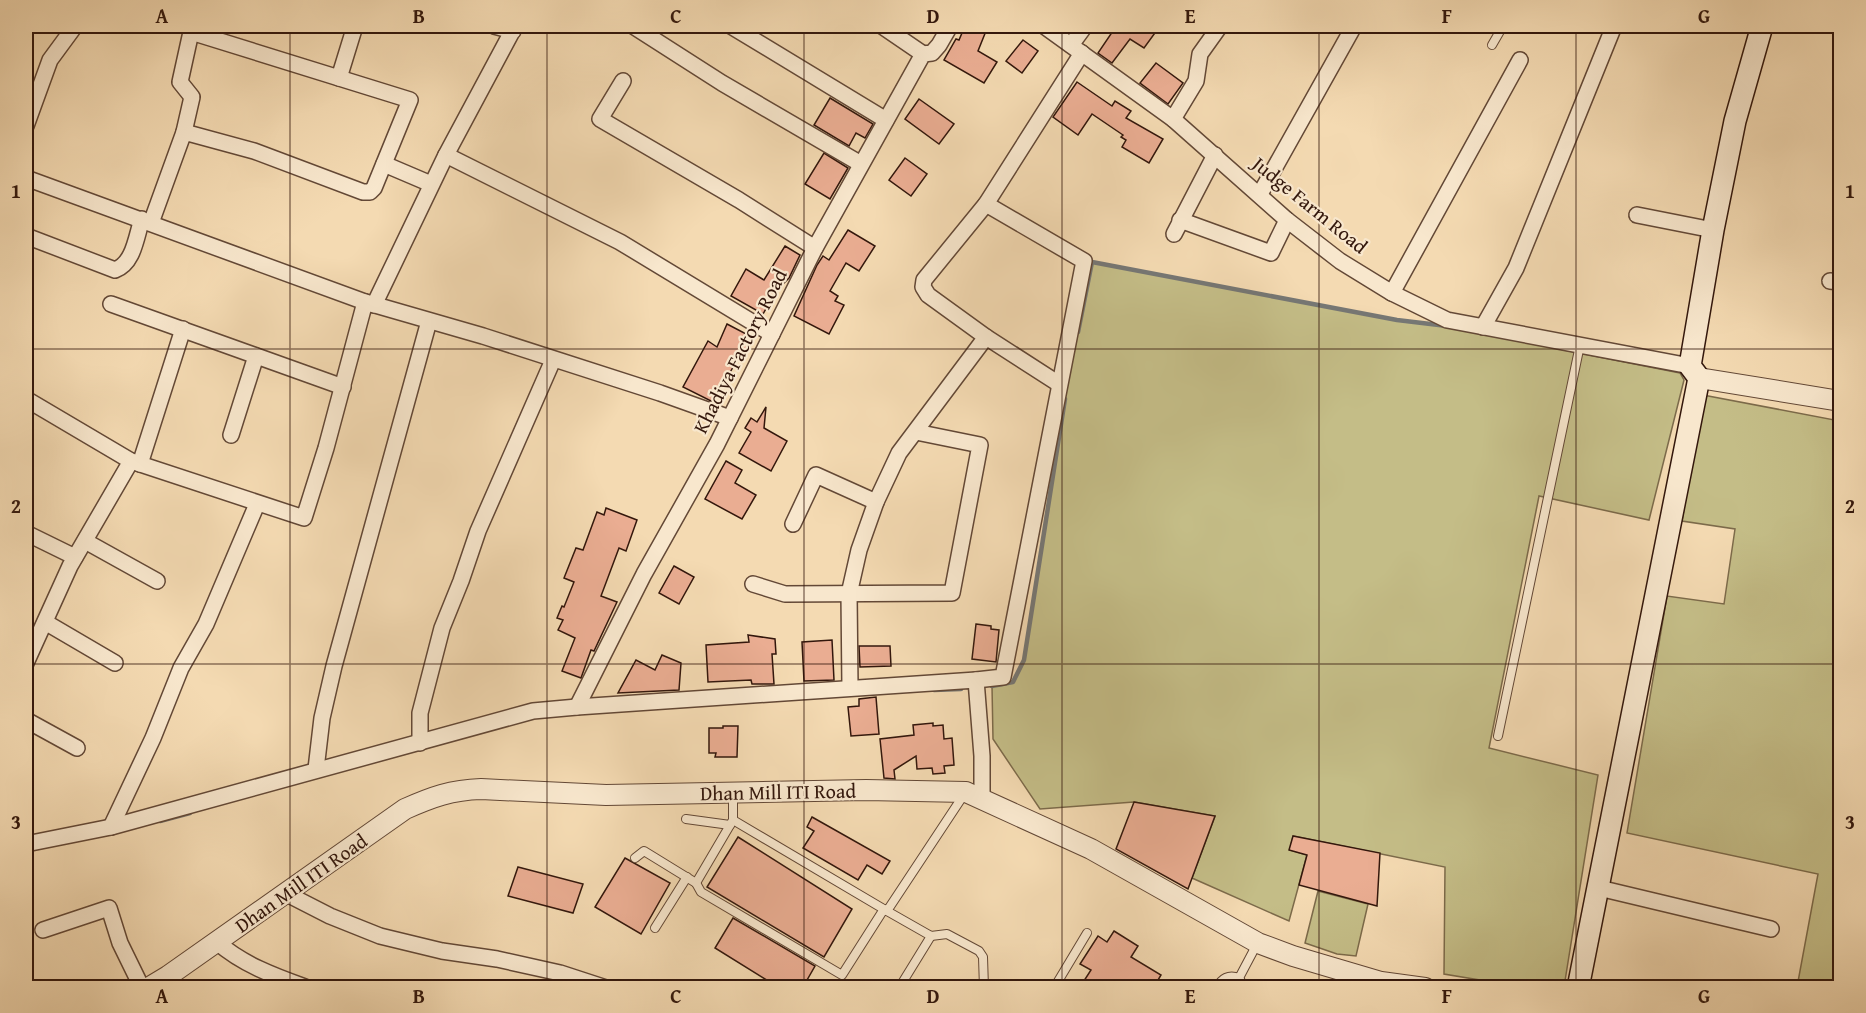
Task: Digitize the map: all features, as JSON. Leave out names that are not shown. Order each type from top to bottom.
[{"type":"main road","points":[[1578,987],[1599,888],[1694,372],[1713,230],[1735,121],[1762,26]]},
{"type":"street","points":[[26,126],[50,60],[75,26]]},
{"type":"street","points":[[339,78],[355,26]]},
{"type":"street","points":[[26,399],[135,463],[304,518],[370,303],[514,28],[494,26]]},
{"type":"street","points":[[633,26],[722,83],[861,164]]},
{"type":"street","points":[[730,26],[886,120]]},
{"type":"street","points":[[882,26],[923,54]]},
{"type":"street","name":"Khadiya Factory Road","points":[[577,706],[644,574],[730,418],[815,248],[861,164],[923,54],[932,53],[950,26]]},
{"type":"street","name":"Judge Farm Road","points":[[1044,26],[1173,119],[1287,220],[1340,261],[1392,293],[1447,320],[1580,345],[1694,372]]},
{"type":"street","points":[[1059,384],[986,337],[928,295],[923,287],[924,280],[986,204],[1076,49],[1085,26]]},
{"type":"street","points":[[1173,119],[1196,81],[1200,54],[1220,26]]},
{"type":"street","points":[[1260,194],[1354,26]]},
{"type":"street","points":[[1483,327],[1516,267],[1614,26]]},
{"type":"street","points":[[26,236],[114,270],[122,267],[129,260],[184,132],[192,97],[180,82],[192,29],[410,100],[374,188],[370,192],[363,192],[254,152],[184,132]]},
{"type":"street","points":[[1392,293],[1520,60]]},
{"type":"street","points":[[623,81],[600,119],[739,200],[815,248]]},
{"type":"street","points":[[446,155],[620,242],[772,334]]},
{"type":"street","points":[[1215,155],[1177,227],[1271,253],[1287,220]]},
{"type":"street","points":[[384,164],[431,184]]},
{"type":"street","points":[[26,178],[370,303],[483,336],[730,418]]},
{"type":"street","points":[[26,844],[111,826],[533,711],[577,706],[1003,677],[1084,261],[986,204]]},
{"type":"street","points":[[1637,215],[1713,230]]},
{"type":"street","points":[[111,304],[343,387]]},
{"type":"street","points":[[316,769],[322,718],[334,666],[429,321]]},
{"type":"street","points":[[27,655],[75,557],[135,463],[183,329]]},
{"type":"street","points":[[850,688],[849,594],[860,550],[876,502],[899,453],[986,337]]},
{"type":"street","points":[[231,435],[256,356]]},
{"type":"street","points":[[420,743],[420,713],[442,628],[478,531],[553,360]]},
{"type":"street","points":[[1694,372],[1840,401]]},
{"type":"street","points":[[753,584],[785,594],[952,593],[980,445],[916,432]]},
{"type":"street","points":[[793,524],[816,475],[876,502]]},
{"type":"street","points":[[111,826],[153,738],[181,668],[206,624],[258,504]]},
{"type":"street","points":[[26,533],[75,557]]},
{"type":"street","points":[[85,541],[157,581]]},
{"type":"street","points":[[45,622],[114,663]]},
{"type":"street","points":[[974,795],[982,756],[976,680]]},
{"type":"street","points":[[26,720],[77,748]]},
{"type":"street","name":"Dhan Mill ITI Road","points":[[148,987],[287,894],[405,810],[434,795],[482,789],[606,795],[866,790],[974,795],[1091,849],[1258,943],[1380,985],[1425,987]]},
{"type":"street","points":[[1599,888],[1771,929]]},
{"type":"street","points":[[287,894],[330,916],[380,936],[442,951],[550,970],[606,987]]},
{"type":"street","points":[[44,930],[109,908],[120,943],[142,987]]},
{"type":"street","points":[[217,942],[230,953],[255,967],[305,987]]},
{"type":"lane","points":[[1492,45],[1503,26]]},
{"type":"lane","points":[[1498,736],[1580,345]]},
{"type":"lane","points":[[696,883],[732,823],[733,793]]},
{"type":"lane","points":[[635,858],[644,851],[696,883],[701,892],[842,975],[885,910],[974,795]]},
{"type":"lane","points":[[686,819],[732,823],[931,936],[947,934],[979,951],[983,957],[983,987]]},
{"type":"lane","points":[[656,928],[687,877]]},
{"type":"lane","points":[[1054,987],[1087,933]]},
{"type":"lane","points":[[899,987],[931,936]]},
{"type":"lane","points":[[1239,978],[1258,943]]},
{"type":"lane","points":[[1217,987],[1225,977],[1234,976],[1239,978],[1245,987]]},
{"type":"shaded area","points":[[1092,262],[1397,320],[1474,329],[1559,349],[1680,373],[1684,380],[1649,520],[1539,496],[1489,748],[1598,775],[1564,987],[1522,987],[1444,974],[1445,867],[1293,836],[1290,850],[1307,855],[1289,921],[1192,878],[1215,816],[1134,802],[1040,809],[993,739],[992,686],[1013,682],[1024,660],[1067,385]]},
{"type":"shaded area","points":[[1703,395],[1840,421],[1840,987],[1797,987],[1818,874],[1627,833],[1667,596],[1724,604],[1735,529],[1682,521]]},
{"type":"shaded area","points":[[1318,891],[1368,904],[1356,956],[1337,954],[1305,943]]},
{"type":"building","points":[[965,26],[988,26],[978,51],[997,62],[984,83],[944,60],[956,39],[959,40]]},
{"type":"building","points":[[1112,26],[1160,26],[1144,48],[1130,39],[1112,63],[1098,53],[1115,28]]},
{"type":"building","points":[[1023,40],[1038,51],[1022,73],[1006,61]]},
{"type":"building","points":[[1156,63],[1183,83],[1168,104],[1140,83]]},
{"type":"building","points":[[1077,82],[1112,106],[1115,101],[1131,111],[1126,118],[1163,139],[1149,163],[1122,147],[1126,140],[1121,137],[1123,135],[1092,114],[1078,135],[1053,117]]},
{"type":"building","points":[[830,98],[873,124],[865,138],[856,133],[849,146],[814,125]]},
{"type":"building","points":[[919,99],[954,124],[939,144],[905,119]]},
{"type":"building","points":[[824,153],[848,168],[830,199],[805,184]]},
{"type":"building","points":[[905,158],[927,174],[911,196],[889,180]]},
{"type":"building","points":[[848,230],[875,246],[859,271],[846,263],[830,291],[838,296],[835,301],[844,305],[829,334],[794,316],[817,265],[823,256],[829,260]]},
{"type":"building","points":[[785,246],[800,255],[789,278],[784,283],[781,282],[763,314],[731,296],[746,269],[764,280]]},
{"type":"building","points":[[727,324],[752,337],[743,357],[740,355],[713,402],[683,387],[708,341],[717,347]]},
{"type":"building","points":[[766,407],[764,428],[787,441],[771,471],[739,453],[751,432],[745,428],[751,418],[757,422]]},
{"type":"building","points":[[726,461],[742,470],[735,483],[756,495],[742,519],[705,499]]},
{"type":"building","points":[[606,508],[637,520],[626,551],[619,548],[601,596],[617,602],[594,651],[591,650],[581,678],[562,671],[575,638],[558,630],[563,620],[557,618],[574,582],[564,578],[576,548],[583,550],[597,512],[604,515]]},
{"type":"building","points":[[674,566],[694,577],[679,604],[659,593]]},
{"type":"building","points":[[976,624],[991,626],[991,629],[999,630],[996,662],[972,659]]},
{"type":"building","points":[[748,635],[775,639],[776,654],[772,654],[774,684],[752,684],[751,680],[708,682],[706,645],[749,642]]},
{"type":"building","points":[[832,640],[834,680],[804,681],[802,642]]},
{"type":"building","points":[[859,646],[890,646],[891,666],[860,667]]},
{"type":"building","points":[[662,655],[681,663],[679,690],[618,693],[636,660],[655,670]]},
{"type":"building","points":[[876,697],[879,734],[851,736],[848,707],[859,706],[859,699]]},
{"type":"building","points":[[933,723],[933,726],[943,725],[944,739],[952,738],[954,765],[944,766],[945,773],[933,774],[932,768],[917,769],[916,756],[894,770],[895,779],[884,778],[880,739],[914,735],[913,725]]},
{"type":"building","points":[[723,726],[738,726],[737,757],[715,757],[716,753],[709,753],[709,728],[723,728]]},
{"type":"building","points":[[1134,802],[1215,816],[1188,889],[1116,849]]},
{"type":"building","points":[[812,817],[890,861],[882,874],[867,865],[858,880],[803,848],[814,831],[807,827]]},
{"type":"building","points":[[1293,836],[1380,853],[1377,906],[1299,885],[1307,855],[1289,850]]},
{"type":"building","points":[[738,837],[852,909],[824,957],[707,887]]},
{"type":"building","points":[[625,858],[670,883],[641,934],[595,907]]},
{"type":"building","points":[[518,867],[583,884],[573,913],[508,896]]},
{"type":"building","points":[[733,918],[815,966],[803,987],[778,987],[715,948]]},
{"type":"building","points":[[1114,931],[1138,946],[1131,957],[1161,975],[1154,987],[1080,987],[1091,970],[1080,964],[1098,936],[1107,942]]},
{"type":"waterway","points":[[1078,332],[1092,262],[1397,320],[1447,326]]},
{"type":"waterway","points":[[992,686],[1013,682],[1024,660],[1065,399]]},
{"type":"waterway","points":[[934,690],[961,689]]},
{"type":"waterway","points":[[160,821],[190,813]]}]
